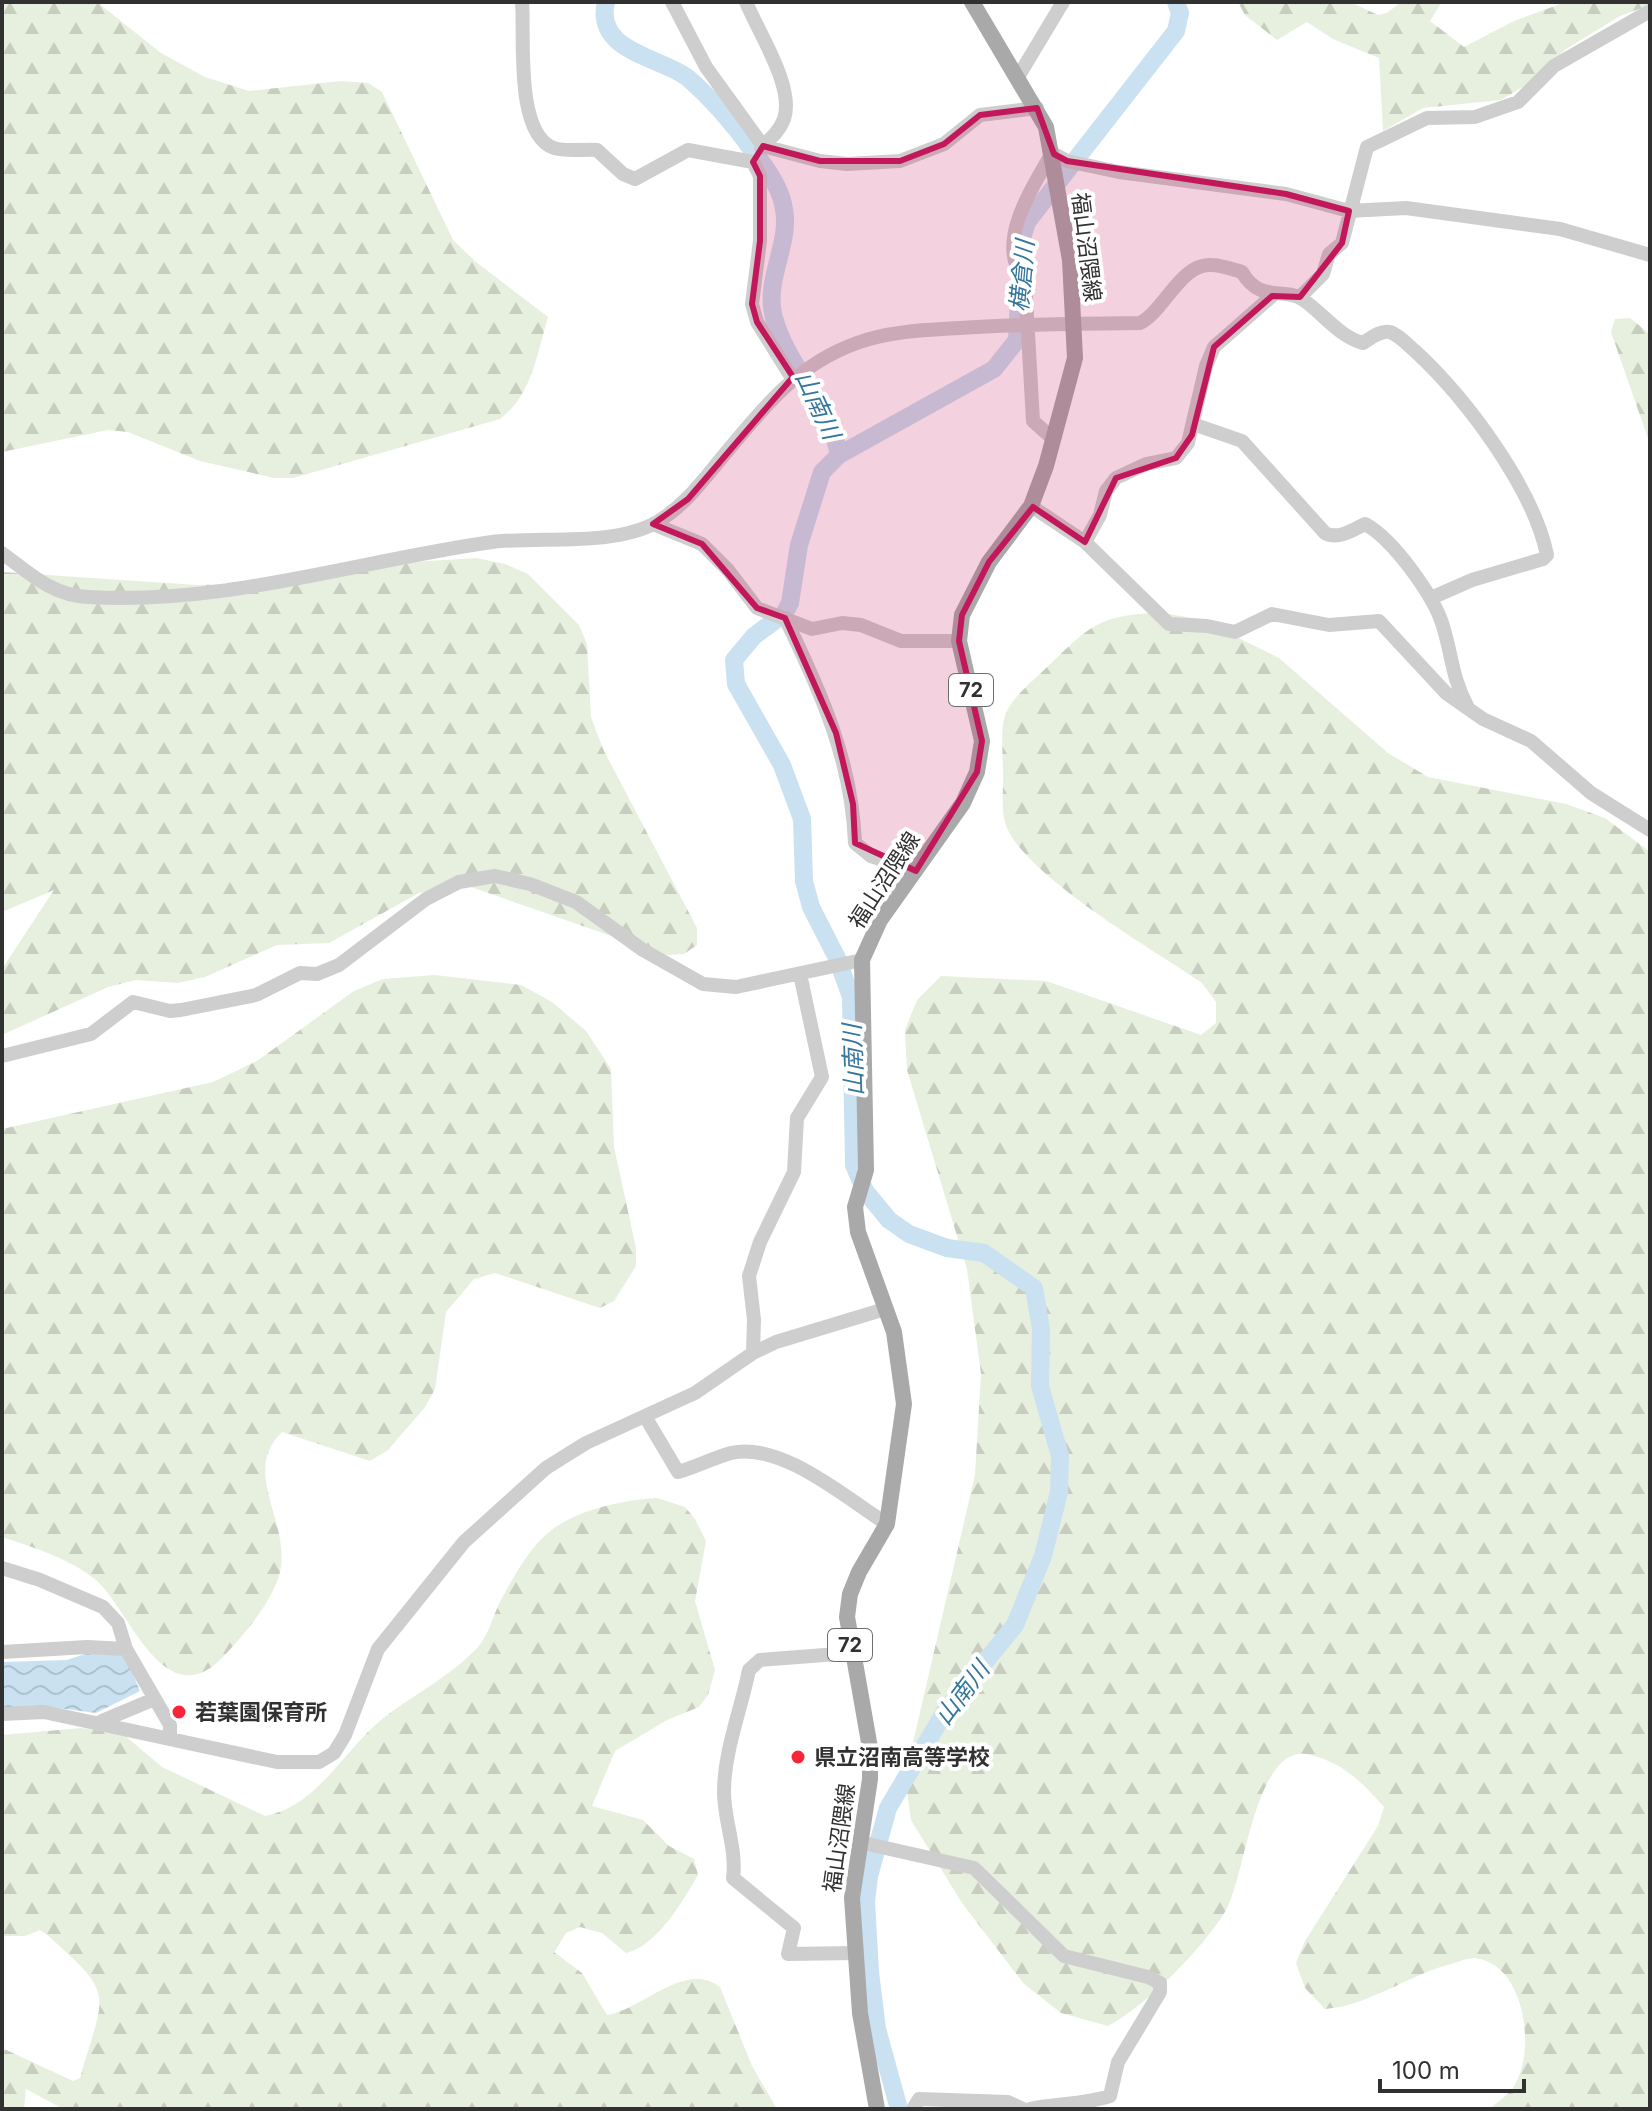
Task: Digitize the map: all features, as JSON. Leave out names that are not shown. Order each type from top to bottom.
[{"type":"main road","name":"福山沼隈線","points":[[877,2109],[860,2013],[852,1898],[863,1843],[870,1748],[847,1617],[850,1594],[887,1524],[904,1404],[899,1356],[858,1232],[855,1207],[861,1187],[862,960],[880,920],[963,803],[977,772],[982,741],[959,641],[962,615],[972,588],[1031,506],[1075,358],[1070,260],[1058,196],[1063,161],[1037,108],[972,2]]},
{"type":"street","points":[[522,2],[522,77],[539,135],[554,148],[597,150],[623,174],[635,179],[688,150],[753,162]]},
{"type":"street","points":[[672,2],[706,67],[763,146],[820,161],[900,161],[944,144],[980,115],[1037,108]]},
{"type":"street","points":[[746,2],[785,95],[785,117],[774,138],[763,146],[753,162]]},
{"type":"street","points":[[1018,77],[1063,2]]},
{"type":"street","points":[[1300,297],[1323,274],[1329,254],[1342,243],[1367,147],[1427,118],[1475,117],[1518,102],[1554,66],[1650,11]]},
{"type":"street","points":[[1052,438],[1033,421],[1025,281],[1014,267],[1012,247],[1019,218],[1063,161],[1286,194],[1349,211],[1406,208],[1560,229],[1650,255]]},
{"type":"street","points":[[753,162],[760,176],[760,258],[752,304],[757,322],[792,378]]},
{"type":"street","points":[[2,553],[41,582],[65,594],[87,597],[196,595],[252,588],[447,549],[499,541],[598,536],[653,524],[688,499],[792,378],[828,354],[861,341],[917,330],[1027,324],[1140,323],[1151,317],[1191,272],[1209,264],[1242,272],[1272,296],[1300,297],[1351,340],[1363,343],[1381,332],[1392,333],[1429,364],[1473,414],[1523,495],[1544,541],[1547,555],[1543,559],[1472,580],[1431,598]]},
{"type":"street","points":[[1085,542],[1100,515],[1106,491],[1116,478],[1146,464],[1176,458],[1188,443],[1206,366],[1214,347],[1272,296]]},
{"type":"street","points":[[1193,424],[1242,441],[1325,533],[1331,536],[1365,524],[1370,526],[1405,563],[1431,598],[1443,623],[1453,679],[1470,711]]},
{"type":"street","points":[[1031,506],[1085,542],[1169,624],[1207,626],[1235,632],[1272,614],[1329,625],[1379,621],[1405,653],[1470,711],[1531,741],[1591,793],[1650,830]]},
{"type":"street","points":[[653,524],[702,544],[728,570],[757,608],[812,629],[842,623],[861,625],[901,641],[959,641]]},
{"type":"street","points":[[785,618],[836,733],[853,804],[855,843],[871,856],[916,871]]},
{"type":"street","points":[[2,1056],[91,1034],[133,1002],[170,1011],[181,1010],[256,995],[300,973],[317,974],[339,965],[426,899],[459,882],[495,876],[530,884],[576,902],[643,950],[703,984],[736,987],[862,960]]},
{"type":"street","points":[[753,1353],[749,1276],[760,1242],[794,1172],[794,1128],[797,1118],[822,1077],[800,974]]},
{"type":"street","points":[[2,1714],[44,1712],[101,1721],[300,1765],[319,1762],[334,1753],[345,1735],[378,1649],[464,1542],[546,1468],[586,1443],[695,1393],[753,1353],[885,1309]]},
{"type":"street","points":[[646,1418],[678,1472],[732,1453],[749,1451],[777,1457],[826,1483],[887,1524]]},
{"type":"street","points":[[2,1568],[40,1580],[103,1607],[118,1623],[126,1649],[152,1700],[170,1725],[170,1738]]},
{"type":"street","points":[[2,1652],[87,1647],[126,1649]]},
{"type":"street","points":[[851,1653],[760,1660],[749,1670],[726,1760],[724,1796],[732,1839],[733,1878],[794,1928],[788,1954],[855,1953]]},
{"type":"street","points":[[101,1721],[152,1700]]},
{"type":"street","points":[[863,1843],[974,1868],[1064,1956],[1160,1983],[1160,1992],[1118,2062],[1110,2096],[1071,2107],[1056,2103],[1030,2109]]},
{"type":"street","points":[[913,2109],[919,2099],[1008,2102],[1023,2109]]},
{"type":"highlighted area","points":[[1037,108],[1054,154],[1067,161],[1286,194],[1349,211],[1342,243],[1300,297],[1272,296],[1214,347],[1192,435],[1176,458],[1116,478],[1085,542],[1033,507],[989,562],[962,615],[959,641],[982,741],[977,772],[916,871],[855,843],[853,804],[836,733],[785,618],[757,608],[702,544],[653,524],[688,499],[793,377],[757,322],[752,304],[760,241],[760,176],[753,162],[763,146],[820,161],[900,161],[944,144],[980,115]]},
{"type":"green space","points":[[2,2],[97,2],[161,53],[205,77],[249,91],[341,81],[368,83],[382,92],[453,240],[476,262],[548,317],[532,373],[511,409],[500,419],[293,478],[274,478],[200,461],[128,432],[108,430],[2,452]]},
{"type":"green space","points":[[1238,2],[1350,2],[1378,15],[1387,13],[1401,2],[1442,2],[1430,21],[1464,47],[1514,21],[1566,2],[1648,2],[1650,5],[1620,16],[1566,49],[1531,82],[1501,100],[1423,108],[1383,131],[1379,58],[1333,39],[1307,22],[1277,40],[1245,15]]},
{"type":"green space","points":[[1630,318],[1650,334],[1650,444],[1611,332],[1615,319]]},
{"type":"green space","points":[[476,558],[505,564],[528,574],[579,625],[587,644],[591,717],[603,749],[697,928],[697,945],[684,954],[666,955],[471,887],[447,886],[419,893],[329,943],[277,945],[205,977],[178,983],[136,980],[108,987],[2,1035],[2,969],[54,890],[2,912],[2,572],[197,585],[267,583],[396,563]]},
{"type":"green space","points":[[1161,613],[1200,619],[1279,658],[1388,753],[1428,777],[1566,804],[1605,818],[1650,852],[1650,2109],[1490,2109],[1511,2091],[1520,2073],[1525,2033],[1516,1993],[1506,1976],[1492,1964],[1475,1958],[1435,1969],[1341,2007],[1325,2009],[1305,1988],[1296,1963],[1305,1941],[1378,1826],[1384,1807],[1352,1775],[1333,1763],[1311,1755],[1292,1756],[1276,1768],[1254,1815],[1225,1912],[1172,1975],[1139,2005],[1108,2026],[1061,2013],[1024,1984],[962,1903],[911,1820],[905,1777],[975,1475],[981,1374],[967,1269],[907,1070],[905,1030],[917,1000],[941,976],[1046,981],[1201,1035],[1216,1023],[1216,1002],[1202,983],[1095,912],[1040,869],[1020,848],[1007,828],[1004,815],[1002,735],[1010,705],[1093,627],[1120,617]]},
{"type":"green space","points":[[435,975],[521,985],[552,1002],[586,1031],[611,1069],[614,1147],[636,1248],[636,1266],[614,1301],[600,1308],[495,1273],[474,1279],[446,1312],[435,1389],[425,1407],[388,1450],[370,1461],[282,1432],[270,1448],[266,1465],[266,1482],[282,1557],[275,1587],[256,1619],[224,1656],[203,1672],[184,1675],[167,1668],[151,1653],[96,1580],[39,1549],[2,1537],[2,1129],[213,1082],[257,1061],[354,991],[383,979]]},
{"type":"green space","points":[[657,1498],[685,1507],[706,1541],[695,1601],[715,1670],[708,1695],[699,1707],[667,1720],[615,1751],[592,1806],[643,1820],[669,1846],[694,1859],[698,1875],[668,1921],[637,1949],[626,1953],[602,1933],[580,1927],[566,1933],[554,1952],[582,1973],[607,2015],[692,1979],[707,1980],[720,1987],[752,2066],[777,2109],[63,2109],[26,2089],[24,2109],[2,2109],[2,2048],[73,2081],[80,2078],[99,2010],[99,1997],[95,1984],[85,1971],[40,1930],[25,1936],[2,1936],[2,1735],[81,1728],[123,1734],[162,1767],[265,1816],[284,1810],[316,1788],[385,1717],[445,1676],[478,1647],[517,1572],[548,1533],[585,1512]]},
{"type":"water","points":[[117,1652],[126,1658],[140,1691],[96,1713],[42,1706],[2,1708],[2,1662],[67,1660],[88,1653]]},
{"type":"waterway","name":"山南川","points":[[606,2],[605,19],[610,32],[632,51],[688,78],[731,122],[775,183],[785,218],[772,289],[774,318],[780,336],[826,417],[839,455]]},
{"type":"waterway","name":"山南川","points":[[899,2109],[877,2029],[866,1902],[869,1876],[888,1808],[946,1710],[1015,1625],[1043,1556],[1059,1492],[1060,1456],[1040,1386],[1041,1329],[1034,1288],[984,1253],[947,1248],[909,1234],[889,1220],[865,1191],[854,1165],[851,997],[837,958],[811,907],[804,881],[802,819],[782,765],[736,684],[734,660],[754,636],[784,614],[790,603],[799,545],[822,472],[839,455],[994,369],[1017,340],[1022,238],[1027,222],[1176,31],[1180,13],[1176,2]]},
{"type":"place","name":"若葉園保育所","points":[[179,1712]]},
{"type":"place","name":"県立沼南高等学校","points":[[798,1757]]},
{"type":"water label","name":"横倉川","points":[[1022,276]]}]
